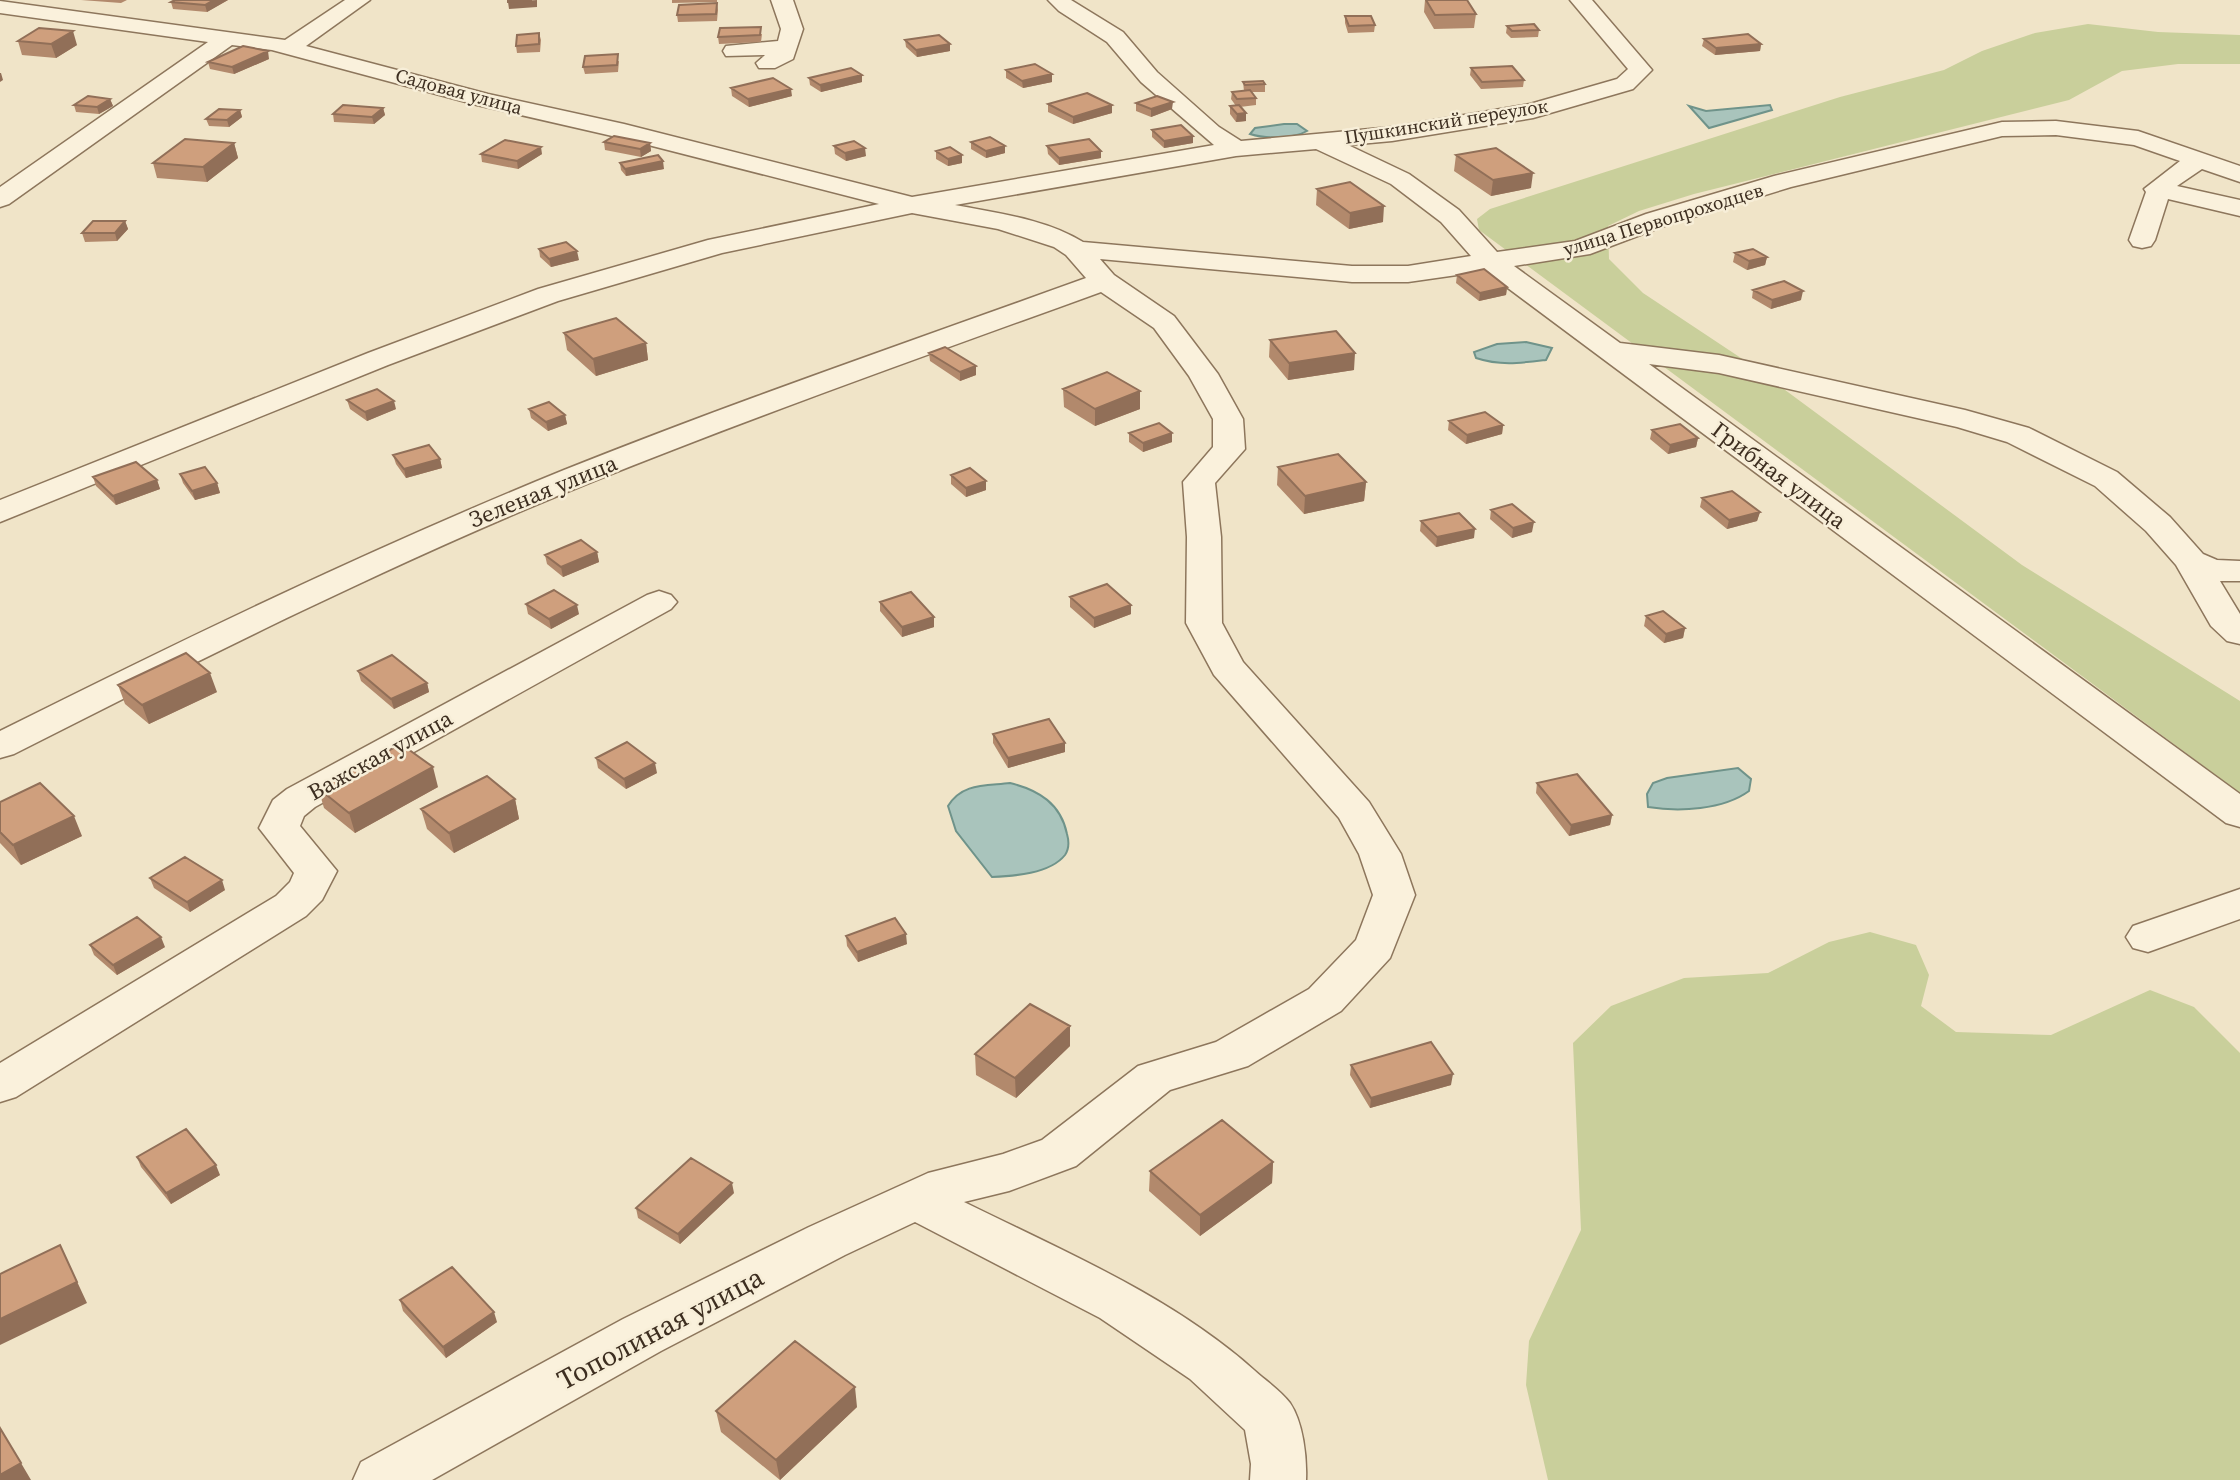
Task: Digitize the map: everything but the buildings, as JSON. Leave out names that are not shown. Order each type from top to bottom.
[{"type":"street","points":[[14,12],[59,0]]},
{"type":"street","points":[[288,48],[359,0]]},
{"type":"street","points":[[782,0],[792,29],[785,54],[766,63],[787,74]]},
{"type":"street","points":[[1059,0],[1066,8],[1115,37],[1159,86],[1210,132],[1236,149]]},
{"type":"street","name":"Пушкинский переулок","points":[[1318,140],[1392,134],[1533,111],[1625,84],[1641,70],[1581,0]]},
{"type":"street","name":"Садовая улица","points":[[14,12],[288,48],[485,100],[624,131],[912,205],[1003,222],[1063,241],[1076,249]]},
{"type":"street","points":[[0,199],[228,38]]},
{"type":"street","points":[[734,51],[787,47]]},
{"type":"street","name":"улица Первопроходцев","points":[[1076,249],[1352,274],[1408,274],[1580,248],[1655,220],[1783,181],[2002,129],[2056,128],[2138,138],[2240,174]]},
{"type":"street","points":[[0,512],[378,359],[548,295],[717,246],[912,205],[1236,149],[1318,140]]},
{"type":"street","name":"Грибная улица","points":[[1318,140],[1401,179],[1450,216],[1491,262],[2240,814]]},
{"type":"street","points":[[2142,240],[2157,189],[2178,172],[2201,159]]},
{"type":"street","points":[[2157,189],[2240,208]]},
{"type":"street","name":"Тополиная улица","points":[[381,1480],[642,1335],[827,1241],[931,1193],[1009,1172],[1059,1153],[1154,1079],[1232,1054],[1325,1000],[1375,947],[1394,895],[1380,854],[1355,811],[1227,667],[1204,624],[1204,537],[1199,482],[1229,449],[1228,419],[1203,374],[1164,322],[1104,281],[1076,249]]},
{"type":"street","name":"Зеленая улица","points":[[0,746],[242,624],[425,541],[576,477],[771,401],[1104,281]]},
{"type":"street","points":[[1610,351],[1719,364],[1965,419],[2018,435],[2106,479],[2214,567],[2224,618],[2240,634]]},
{"type":"street","name":"Важская улица","points":[[0,1085],[290,906],[307,890],[316,871],[279,828],[287,809],[301,797],[659,602]]},
{"type":"street","points":[[2148,937],[2240,902]]},
{"type":"street","points":[[931,1193],[1118,1304],[1209,1363],[1270,1419],[1279,1464],[1278,1480]]},
{"type":"green space","points":[[2088,24],[2158,32],[2240,35],[2240,64],[2178,64],[2122,71],[2069,100],[1694,194],[1639,211],[1608,226],[1609,259],[1643,293],[1750,364],[2022,565],[2240,701],[2240,793],[1479,230],[1477,219],[1490,209],[1840,97],[1944,70],[1982,51],[2035,33]]},
{"type":"green space","points":[[1870,932],[1916,945],[1929,975],[1921,1006],[1956,1032],[2051,1035],[2150,990],[2194,1007],[2240,1053],[2240,1480],[1548,1480],[1526,1385],[1529,1341],[1581,1230],[1573,1043],[1611,1006],[1684,978],[1768,973],[1829,942]]},
{"type":"water","points":[[1770,105],[1772,110],[1709,128],[1689,106],[1706,111]]},
{"type":"water","points":[[1297,124],[1307,131],[1294,136],[1279,137],[1250,134],[1255,128]]},
{"type":"water","points":[[1526,342],[1552,348],[1546,360],[1502,363],[1476,358],[1474,352],[1497,344]]},
{"type":"water","points":[[1738,768],[1751,779],[1749,791],[1727,802],[1700,808],[1648,807],[1647,794],[1653,783],[1667,778]]},
{"type":"water","points":[[1010,783],[1039,794],[1054,807],[1064,823],[1068,848],[1058,861],[1041,870],[992,877],[956,831],[948,806],[967,789]]}]
